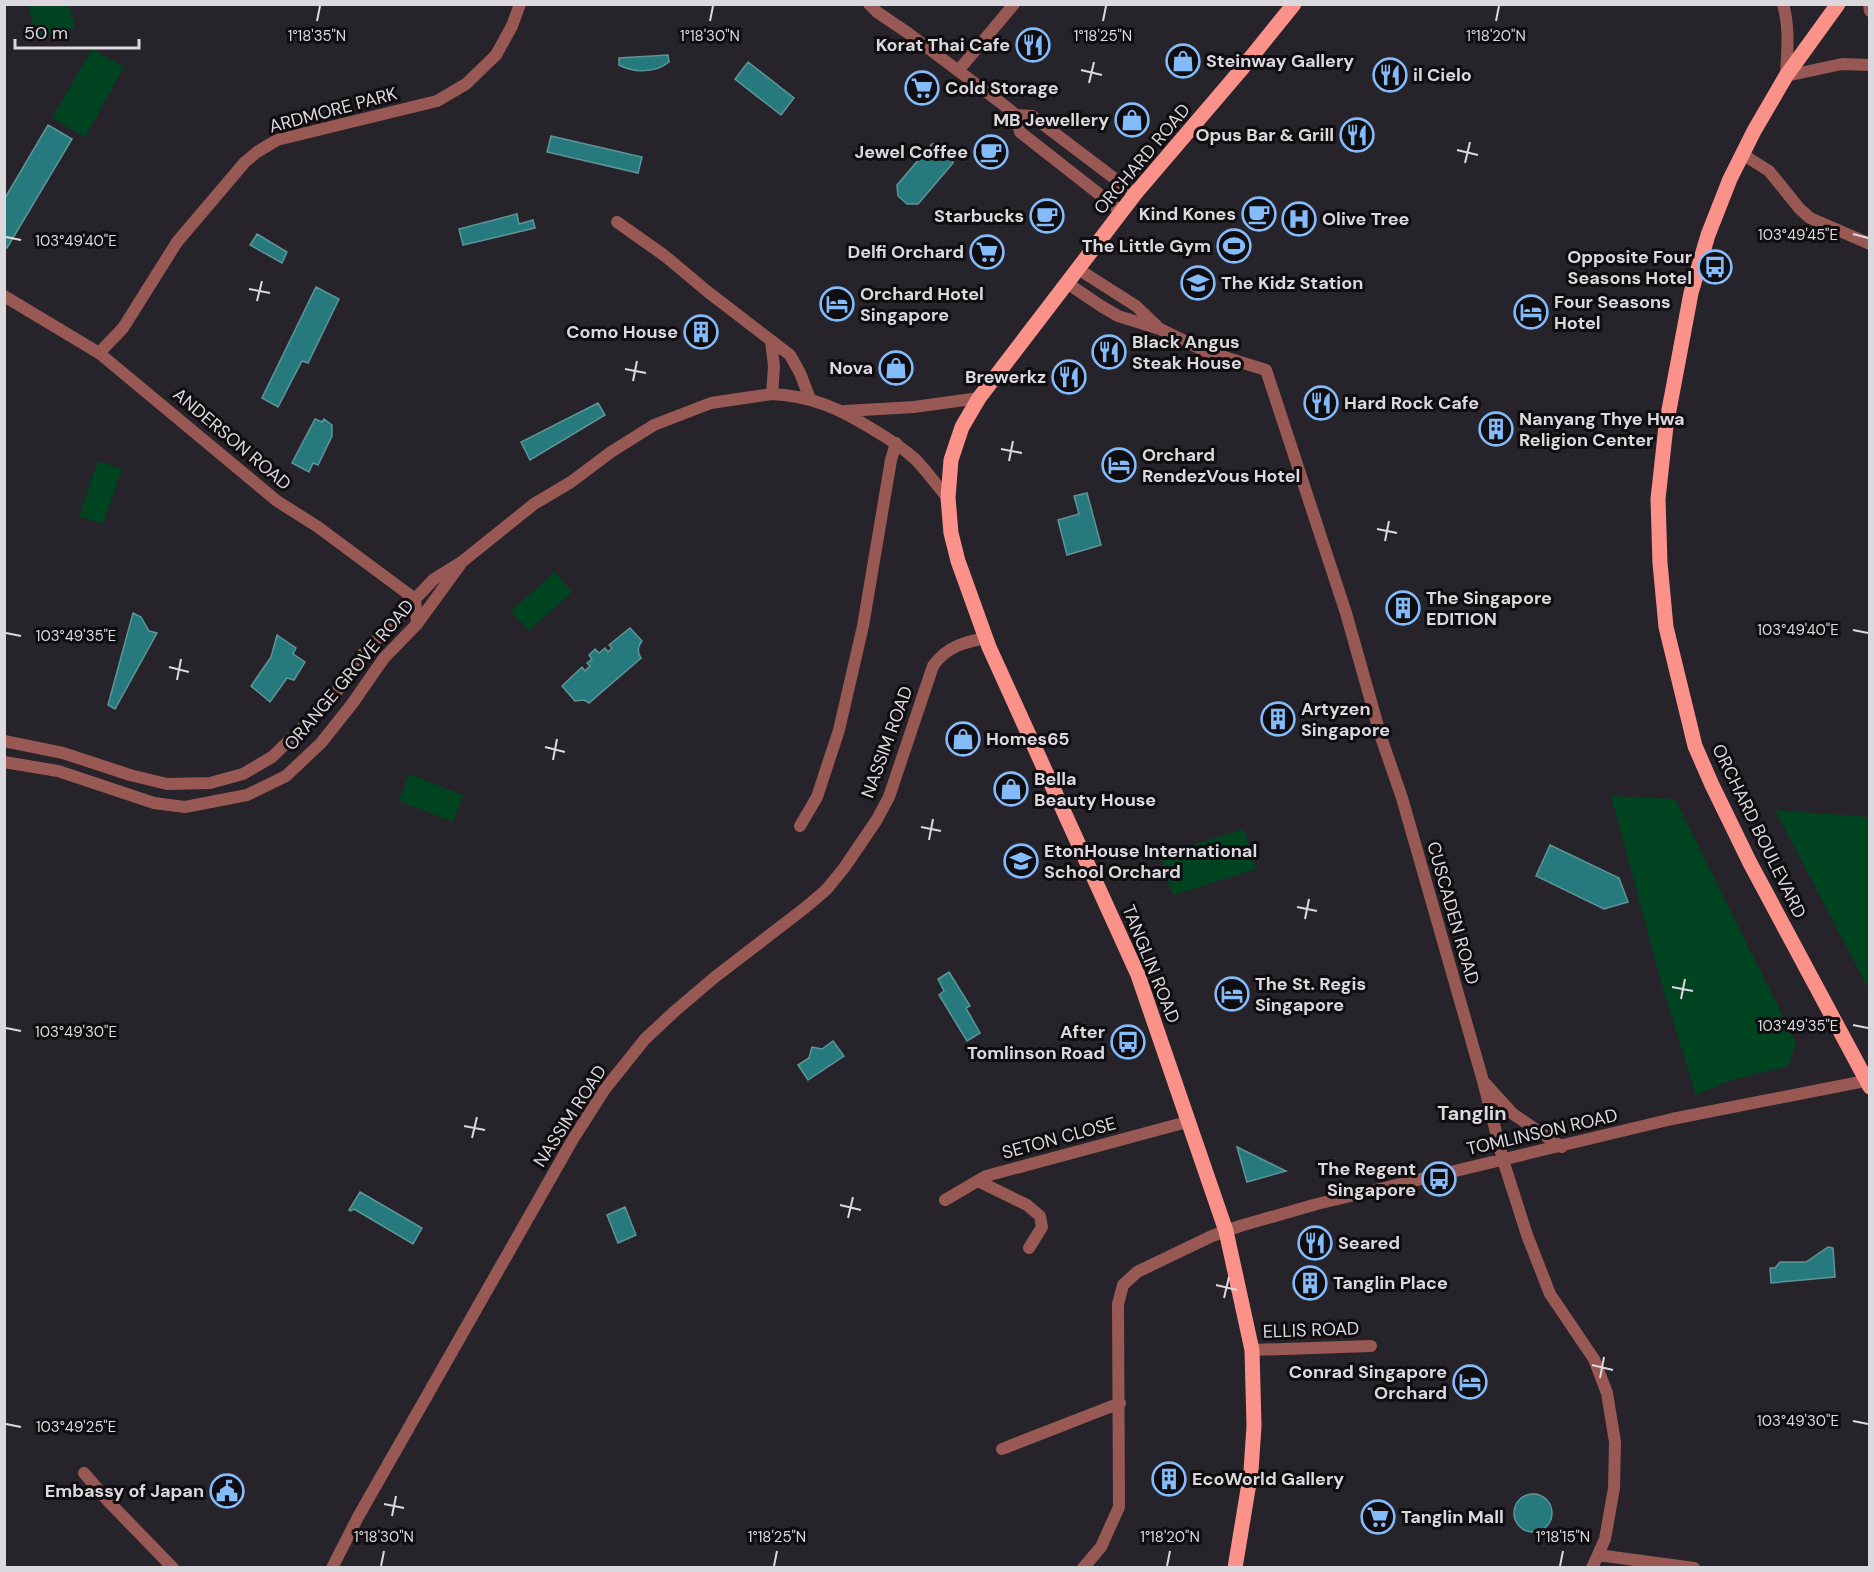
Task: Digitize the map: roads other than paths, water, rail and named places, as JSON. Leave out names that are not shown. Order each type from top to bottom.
[{"type":"main road","name":"ORCHARD ROAD","points":[[979,398],[1135,194],[1294,4]]},
{"type":"main road","name":"ORCHARD BOULEVARD","points":[[1838,4],[1786,76],[1742,154],[1708,235],[1691,293],[1666,426],[1658,499],[1660,563],[1666,627],[1695,746],[1750,863],[1868,1082]]},
{"type":"main road","name":"TANGLIN ROAD","points":[[979,398],[962,427],[953,454],[948,498],[951,533],[958,561],[986,638],[1138,975],[1226,1231],[1252,1350],[1254,1426],[1251,1471],[1235,1568]]},
{"type":"street","name":"ARDMORE PARK","points":[[99,352],[123,328],[177,242],[245,162],[257,152],[277,140],[437,101],[466,84],[496,55],[519,11],[520,4]]},
{"type":"street","points":[[869,4],[1016,115],[1032,116],[1135,194]]},
{"type":"street","points":[[958,71],[1014,4]]},
{"type":"street","points":[[1783,4],[1788,34],[1786,76],[1842,64],[1869,65]]},
{"type":"street","points":[[1869,4],[1869,11]]},
{"type":"street","points":[[1016,115],[1020,132],[1122,212]]},
{"type":"street","points":[[1742,154],[1769,171],[1810,218],[1869,244]]},
{"type":"street","points":[[621,225],[665,256],[786,351],[795,363],[810,399]]},
{"type":"street","name":"CUSCADEN ROAD","points":[[1078,269],[1136,306],[1160,329]]},
{"type":"street","name":"CUSCADEN ROAD","points":[[1067,283],[1118,316],[1160,329],[1205,351],[1266,370],[1346,613],[1381,737],[1402,798],[1483,1081],[1503,1160],[1527,1234],[1550,1294],[1594,1359],[1607,1393],[1615,1442],[1614,1488],[1605,1539],[1592,1568]]},
{"type":"street","name":"ANDERSON ROAD","points":[[4,296],[99,352],[277,501],[318,527],[415,599]]},
{"type":"street","points":[[771,341],[774,366],[772,394]]},
{"type":"street","name":"ORANGE GROVE ROAD","points":[[4,741],[63,753],[130,775],[167,784],[210,783],[243,774],[272,757],[331,700],[362,655],[434,579],[463,561],[534,504],[571,482],[611,452],[654,425],[711,403],[772,394],[810,399],[845,411],[896,443],[916,460],[948,498]]},
{"type":"street","name":"ORANGE GROVE ROAD","points":[[845,411],[914,407],[979,398]]},
{"type":"street","points":[[800,826],[817,797],[839,730],[863,626],[891,460],[896,443]]},
{"type":"street","name":"ORANGE GROVE ROAD","points":[[4,762],[58,771],[154,803],[185,807],[247,795],[286,776],[321,742],[352,704],[384,658],[417,624],[440,595],[463,561]]},
{"type":"street","points":[[415,599],[417,624]]},
{"type":"street","name":"NASSIM ROAD","points":[[332,1568],[358,1517],[573,1139],[605,1089],[645,1039],[675,1011],[826,890],[862,842],[889,797],[933,666],[939,657],[952,647],[986,638]]},
{"type":"street","points":[[124,792],[130,775]]},
{"type":"street","points":[[1483,1081],[1513,1114],[1562,1147]]},
{"type":"street","name":"TOMLINSON ROAD","points":[[1083,1568],[1101,1547],[1119,1507],[1118,1304],[1123,1285],[1137,1272],[1226,1231],[1317,1204],[1672,1119],[1868,1082]]},
{"type":"street","name":"SETON CLOSE","points":[[945,1200],[986,1176],[1187,1122]]},
{"type":"street","points":[[978,1181],[1028,1204],[1040,1216],[1042,1227],[1029,1248]]},
{"type":"street","name":"ELLIS ROAD","points":[[1252,1350],[1371,1346]]},
{"type":"street","points":[[1002,1449],[1120,1403]]},
{"type":"street","points":[[84,1473],[174,1568]]},
{"type":"street","points":[[1598,1555],[1694,1568]]},
{"type":"water","points":[[668,55],[669,62],[651,70],[625,68],[619,65],[619,58]]},
{"type":"water","points":[[748,62],[794,98],[781,115],[735,79]]},
{"type":"water","points":[[48,125],[72,139],[7,248],[4,246],[5,198]]},
{"type":"water","points":[[551,136],[642,157],[638,173],[547,152]]},
{"type":"water","points":[[942,143],[953,152],[953,163],[918,204],[907,204],[898,196],[897,185],[932,144]]},
{"type":"water","points":[[517,214],[519,224],[533,220],[535,228],[463,245],[459,229]]},
{"type":"water","points":[[257,234],[287,252],[282,263],[250,245]]},
{"type":"water","points":[[316,287],[339,299],[308,363],[302,361],[278,407],[262,398]]},
{"type":"water","points":[[598,403],[605,415],[530,460],[521,442]]},
{"type":"water","points":[[315,419],[322,422],[324,419],[332,425],[332,436],[318,465],[313,463],[309,472],[292,463]]},
{"type":"water","points":[[1087,493],[1101,545],[1067,555],[1058,520],[1079,514],[1074,496]]},
{"type":"water","points":[[133,613],[141,617],[149,631],[157,633],[115,709],[108,705]]},
{"type":"water","points":[[630,628],[642,641],[638,649],[641,658],[589,703],[584,700],[575,701],[562,686],[582,667],[585,671],[590,666],[587,663],[592,659],[589,655],[595,649],[599,653],[605,648],[608,652],[612,648],[609,645]]},
{"type":"water","points":[[277,635],[296,648],[293,654],[305,662],[294,680],[287,678],[270,702],[251,686],[271,657]]},
{"type":"water","points":[[1550,845],[1619,878],[1628,902],[1604,909],[1536,876]]},
{"type":"water","points":[[949,972],[970,1006],[966,1008],[980,1033],[967,1041],[939,995],[944,991],[938,979]]},
{"type":"water","points":[[833,1041],[844,1056],[808,1080],[798,1065],[809,1058],[812,1047],[822,1049]]},
{"type":"water","points":[[1237,1147],[1286,1171],[1247,1182]]},
{"type":"water","points":[[360,1192],[422,1228],[413,1244],[354,1209],[349,1210]]},
{"type":"water","points":[[625,1207],[636,1235],[618,1243],[607,1215]]},
{"type":"water","points":[[1828,1247],[1833,1248],[1835,1277],[1771,1283],[1770,1268],[1775,1268],[1780,1262],[1806,1262]]},
{"type":"water","points":[[1533,1494],[1546,1500],[1552,1513],[1546,1526],[1533,1532],[1520,1526],[1514,1513],[1520,1500]]},
{"type":"place","name":"Korat Thai Cafe","points":[[1033,45]]},
{"type":"place","name":"Steinway Gallery","points":[[1183,61]]},
{"type":"place","name":"il Cielo","points":[[1390,75]]},
{"type":"place","name":"Cold Storage","points":[[922,88]]},
{"type":"place","name":"MB Jewellery","points":[[1132,120]]},
{"type":"place","name":"Opus Bar & Grill","points":[[1357,135]]},
{"type":"place","name":"Jewel Coffee","points":[[991,152]]},
{"type":"place","name":"Kind Kones","points":[[1259,214]]},
{"type":"place","name":"Starbucks","points":[[1047,216]]},
{"type":"place","name":"Olive Tree","points":[[1299,219]]},
{"type":"place","name":"The Little Gym","points":[[1234,246]]},
{"type":"place","name":"Delfi Orchard","points":[[987,252]]},
{"type":"place","name":"Opposite Four Seasons Hotel","points":[[1715,267]]},
{"type":"place","name":"The Kidz Station","points":[[1198,283]]},
{"type":"place","name":"Orchard Hotel Singapore","points":[[837,304]]},
{"type":"place","name":"Four Seasons Hotel","points":[[1531,312]]},
{"type":"place","name":"Como House","points":[[701,332]]},
{"type":"place","name":"Black Angus Steak House","points":[[1109,352]]},
{"type":"place","name":"Nova","points":[[896,368]]},
{"type":"place","name":"Brewerkz","points":[[1069,377]]},
{"type":"place","name":"Hard Rock Cafe","points":[[1321,403]]},
{"type":"place","name":"Nanyang Thye Hwa Religion Center","points":[[1496,429]]},
{"type":"place","name":"Orchard RendezVous Hotel","points":[[1119,465]]},
{"type":"place","name":"The Singapore EDITION","points":[[1403,608]]},
{"type":"place","name":"Artyzen Singapore","points":[[1278,719]]},
{"type":"place","name":"Homes65","points":[[963,739]]},
{"type":"place","name":"Bella Beauty House","points":[[1011,789]]},
{"type":"place","name":"EtonHouse International School Orchard","points":[[1021,861]]},
{"type":"place","name":"The St. Regis Singapore","points":[[1232,994]]},
{"type":"place","name":"After Tomlinson Road","points":[[1128,1042]]},
{"type":"place","name":"The Regent Singapore","points":[[1439,1179]]},
{"type":"place","name":"Seared","points":[[1315,1243]]},
{"type":"place","name":"Tanglin Place","points":[[1310,1283]]},
{"type":"place","name":"Conrad Singapore Orchard","points":[[1470,1382]]},
{"type":"place","name":"EcoWorld Gallery","points":[[1169,1479]]},
{"type":"place","name":"Embassy of Japan","points":[[227,1491]]},
{"type":"place","name":"Tanglin Mall","points":[[1378,1517]]},
{"type":"district","name":"Tanglin","points":[[1472,1113]]}]
